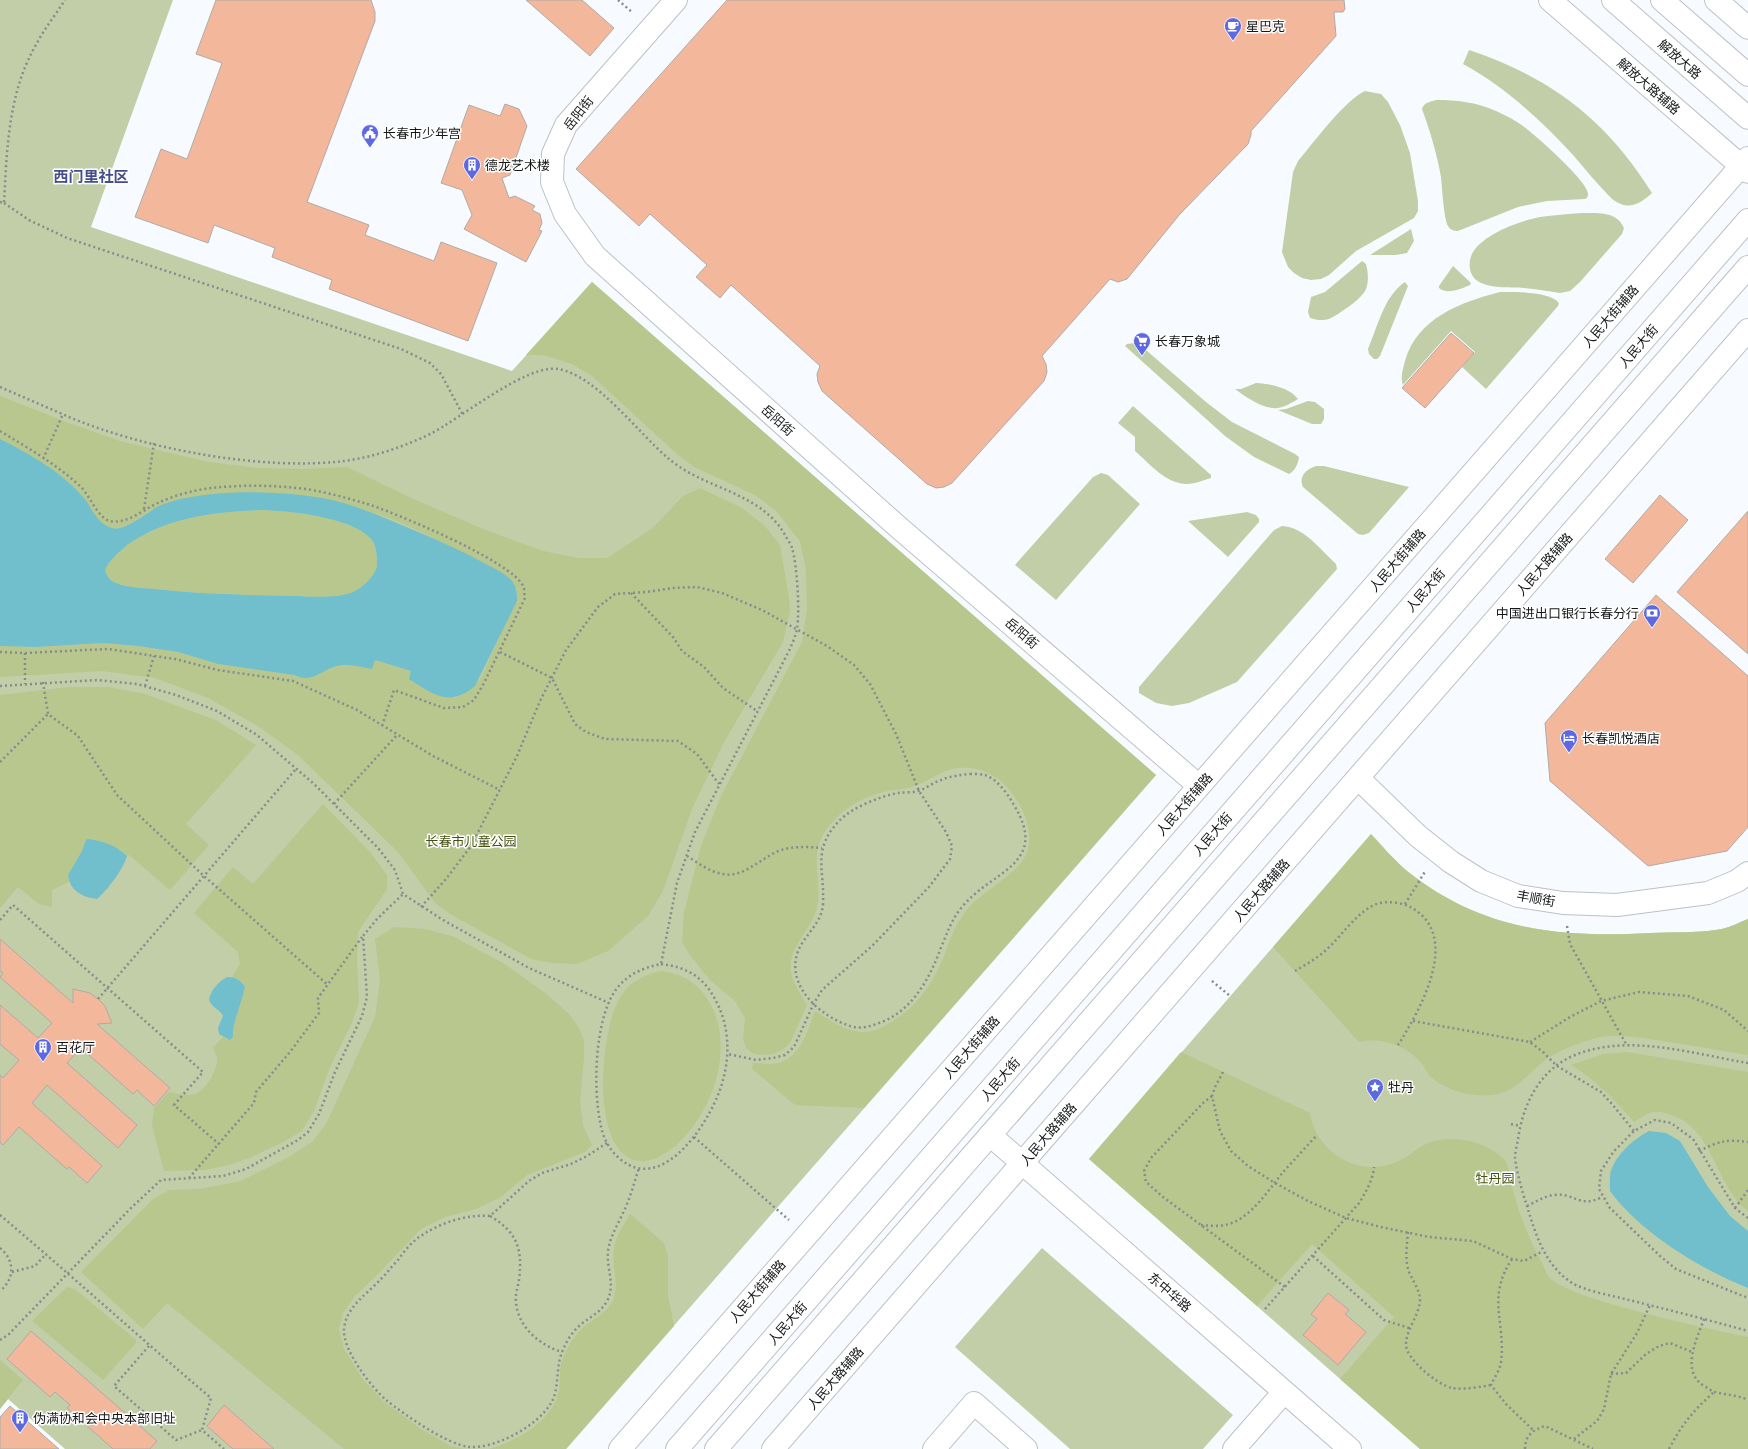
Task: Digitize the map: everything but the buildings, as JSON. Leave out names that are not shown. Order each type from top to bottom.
[{"type":"main road","name":"岳阳街","points":[[676,0],[566,125],[553,154],[552,182],[565,214],[595,256],[897,526],[1200,786]]},
{"type":"main road","name":"解放大路辅路","points":[[1550,0],[1746,165]]},
{"type":"main road","name":"解放大路","points":[[1613,0],[1748,118]]},
{"type":"main road","points":[[1662,0],[1748,75]]},
{"type":"main road","points":[[1716,0],[1748,28]]},
{"type":"main road","name":"人民大街辅路","points":[[620,1449],[1746,165]]},
{"type":"main road","name":"人民大街","points":[[677,1449],[1748,220]]},
{"type":"main road","points":[[716,1449],[1748,267]]},
{"type":"main road","name":"人民大路辅路","points":[[773,1449],[1748,330]]},
{"type":"main road","name":"丰顺街","points":[[1358,778],[1418,836],[1439,853],[1481,881],[1518,896],[1563,902],[1617,905],[1708,893],[1737,881],[1748,873]]},
{"type":"main road","name":"东中华路","points":[[990,1135],[1350,1449]]},
{"type":"main road","points":[[1234,1449],[1284,1392]]},
{"type":"main road","points":[[934,1449],[974,1403],[1026,1449]]},
{"type":"path","points":[[4,203],[8,135],[13,105],[24,70],[36,44],[65,0]]},
{"type":"path","points":[[0,202],[4,203],[28,220],[67,238],[401,349],[430,363],[441,374],[463,415]]},
{"type":"path","points":[[0,387],[63,414],[154,444],[210,455],[255,461],[301,463],[344,461],[402,447],[432,433],[527,375],[545,369],[556,368],[572,372],[589,382],[669,459],[689,474],[748,500],[770,516],[784,532],[792,548],[799,612],[797,629],[789,652],[695,832],[677,883],[661,964]]},
{"type":"path","points":[[43,459],[63,414]]},
{"type":"path","points":[[0,431],[63,472],[83,489],[101,516],[109,521],[121,522],[144,510],[182,494],[212,488],[297,488],[366,504],[474,549],[503,565],[516,576],[523,586],[525,598],[500,652],[474,700],[462,707],[444,708],[394,690],[382,726]]},
{"type":"path","points":[[144,510],[154,444]]},
{"type":"path","points":[[422,907],[471,846],[500,790],[566,650],[598,607],[615,594],[698,588],[722,593],[749,604],[827,646],[854,665],[870,684],[896,734],[919,791],[946,832],[952,846],[950,859],[929,887],[872,946],[822,990],[813,1005],[794,1047],[785,1054],[773,1058],[756,1060],[728,1054]]},
{"type":"path","points":[[631,593],[673,637],[682,651],[704,668],[723,688],[757,711]]},
{"type":"path","points":[[0,652],[25,654],[108,649],[154,656],[218,670],[293,682],[357,710],[397,735],[500,790]]},
{"type":"path","points":[[500,652],[552,678],[575,724],[586,732],[605,739],[678,741],[697,754],[719,784]]},
{"type":"path","points":[[25,654],[25,684]]},
{"type":"path","points":[[145,686],[154,656]]},
{"type":"path","points":[[0,686],[43,682],[97,680],[145,686],[176,695],[217,711],[257,735],[334,804],[378,848],[395,870],[403,894],[422,907],[529,968],[609,1003]]},
{"type":"path","points":[[43,682],[48,714],[78,736],[117,795],[204,876],[328,985]]},
{"type":"path","points":[[0,762],[48,714]]},
{"type":"path","points":[[334,804],[397,735]]},
{"type":"path","points":[[98,999],[296,769]]},
{"type":"path","points":[[970,774],[985,775],[999,785],[1008,795],[1017,811],[1025,832],[1025,847],[1018,861],[1004,873],[983,886],[963,906],[950,925],[940,952],[924,983],[914,999],[902,1011],[885,1021],[867,1028],[854,1027],[840,1023],[813,1005],[798,983],[795,970],[797,954],[820,918],[823,906],[822,848],[830,832],[842,818],[858,808],[878,798],[899,793],[919,791],[940,780],[955,776],[970,774]]},
{"type":"path","points":[[687,856],[706,868],[723,874],[736,874],[784,849],[805,847],[822,848]]},
{"type":"path","points":[[1405,904],[1418,882],[1439,853]]},
{"type":"path","points":[[189,1179],[254,1103],[256,1092],[290,1052],[319,1013],[318,998],[349,953],[377,919],[403,894]]},
{"type":"path","points":[[1563,902],[1570,944],[1626,1044]]},
{"type":"path","points":[[1295,971],[1325,951],[1359,915],[1374,905],[1386,903],[1405,904],[1420,913],[1430,925],[1435,938],[1436,957],[1428,988],[1413,1021],[1398,1045]]},
{"type":"path","points":[[0,920],[13,905],[203,1072],[174,1105],[219,1144]]},
{"type":"path","points":[[0,1340],[8,1335],[132,1207],[161,1180],[223,1176],[246,1169],[298,1140],[308,1132],[319,1114],[336,1072],[362,1016],[367,997],[363,936]]},
{"type":"path","points":[[661,964],[677,966],[691,972],[713,995],[723,1017],[726,1030],[728,1054],[724,1080],[716,1101],[707,1120],[694,1137],[682,1150],[667,1162],[652,1168],[639,1168],[625,1164],[615,1155],[601,1130],[596,1084],[600,1039],[609,1003],[615,991],[634,972],[646,967],[661,964]]},
{"type":"path","points":[[1211,980],[1230,996]]},
{"type":"path","points":[[1530,1042],[1570,1017],[1601,1001],[1639,992],[1688,996],[1724,1010],[1748,1031]]},
{"type":"path","points":[[1413,1021],[1530,1042],[1558,1066],[1601,1092],[1634,1131]]},
{"type":"path","points":[[1748,1063],[1668,1049],[1626,1044],[1601,1046],[1574,1056],[1558,1066],[1542,1079],[1529,1098],[1520,1126],[1515,1156],[1522,1192],[1542,1251],[1555,1268],[1573,1284],[1748,1331]]},
{"type":"path","points":[[1223,1072],[1212,1096],[1220,1131],[1231,1150],[1248,1166],[1275,1183],[1308,1201],[1346,1218],[1429,1237],[1473,1241],[1512,1259],[1524,1261],[1542,1251]]},
{"type":"path","points":[[1212,1096],[1203,1103],[1151,1158],[1144,1171],[1146,1182],[1163,1198],[1285,1288]]},
{"type":"path","points":[[1748,1218],[1735,1208],[1693,1139],[1671,1123],[1656,1120],[1634,1131],[1614,1151],[1601,1171],[1599,1189],[1602,1197],[1610,1208],[1676,1269],[1748,1298]]},
{"type":"path","points":[[1511,1124],[1520,1126]]},
{"type":"path","points":[[1201,1225],[1219,1226],[1232,1223],[1243,1217],[1257,1204],[1317,1135]]},
{"type":"path","points":[[694,1137],[790,1220]]},
{"type":"path","points":[[1699,1151],[1720,1141],[1734,1140],[1748,1142]]},
{"type":"path","points":[[490,1216],[529,1181],[542,1173],[571,1164],[607,1143]]},
{"type":"path","points":[[1266,1309],[1360,1202],[1368,1187],[1374,1167]]},
{"type":"path","points":[[562,1352],[539,1342],[519,1317],[516,1300],[521,1263],[520,1250],[514,1237],[501,1223],[490,1216],[479,1215],[447,1223],[424,1234],[409,1246],[381,1279],[358,1300],[348,1316],[344,1330],[348,1349],[365,1376],[385,1399],[424,1426],[456,1444],[470,1447],[485,1446],[505,1440],[523,1430],[540,1416],[551,1403],[555,1391],[556,1376],[562,1352],[570,1336],[577,1328],[602,1309],[608,1300],[611,1290],[608,1252],[609,1246],[612,1235],[630,1196],[639,1168]]},
{"type":"path","points":[[1735,1208],[1748,1190]]},
{"type":"path","points":[[1527,1206],[1543,1198],[1554,1195],[1563,1195],[1580,1202],[1592,1202],[1602,1197]]},
{"type":"path","points":[[0,1215],[69,1272],[149,1346],[211,1398],[202,1430]]},
{"type":"path","points":[[1408,1232],[1406,1254],[1408,1270],[1420,1299],[1417,1312],[1409,1328],[1405,1344],[1411,1358],[1435,1380],[1451,1388],[1491,1385]]},
{"type":"path","points":[[0,1248],[7,1257],[12,1272],[9,1282],[0,1292]]},
{"type":"path","points":[[12,1272],[36,1266],[46,1254]]},
{"type":"path","points":[[1313,1256],[1384,1320],[1409,1328]]},
{"type":"path","points":[[1491,1385],[1501,1363],[1498,1306],[1499,1284],[1512,1259]]},
{"type":"path","points":[[1574,1439],[1597,1421],[1604,1409],[1611,1374],[1633,1339],[1650,1305]]},
{"type":"path","points":[[1704,1319],[1692,1352],[1691,1370],[1700,1383],[1714,1392],[1737,1396],[1748,1400]]},
{"type":"path","points":[[1611,1374],[1626,1373],[1646,1354],[1659,1346],[1670,1343],[1692,1352]]},
{"type":"path","points":[[149,1346],[114,1386],[176,1440],[202,1430]]},
{"type":"path","points":[[1491,1385],[1533,1430]]},
{"type":"path","points":[[1669,1449],[1679,1429],[1698,1407],[1714,1392]]},
{"type":"path","points":[[1525,1449],[1526,1438],[1533,1430],[1545,1426],[1593,1449]]},
{"type":"path","points":[[202,1430],[224,1449]]},
{"type":"green space","name":"长春市儿童公园","points":[[0,0],[173,0],[91,227],[512,371],[592,282],[1156,775],[566,1449],[65,1449],[8,1399],[0,1409]]},
{"type":"green space","points":[[1469,50],[1525,73],[1574,104],[1595,122],[1615,143],[1652,193],[1643,201],[1628,206],[1618,203],[1612,199],[1573,155],[1522,105],[1493,83],[1463,64]]},
{"type":"green space","points":[[1365,91],[1381,94],[1388,102],[1400,125],[1410,153],[1418,201],[1418,211],[1414,218],[1356,251],[1329,275],[1321,279],[1311,280],[1302,278],[1288,267],[1282,252],[1293,172],[1298,161],[1330,122],[1348,103]]},
{"type":"green space","points":[[1436,100],[1459,101],[1481,105],[1517,122],[1538,138],[1571,169],[1586,188],[1588,194],[1587,197],[1585,199],[1547,201],[1518,207],[1458,231],[1451,229],[1448,226],[1445,217],[1441,177],[1422,109],[1429,102]]},
{"type":"green space","points":[[1582,213],[1600,213],[1612,216],[1621,222],[1624,228],[1622,234],[1580,282],[1570,291],[1560,293],[1528,288],[1493,286],[1481,283],[1472,276],[1470,271],[1470,260],[1473,252],[1488,237],[1510,226],[1531,219]]},
{"type":"green space","points":[[1411,229],[1414,241],[1407,253],[1396,255],[1370,255]]},
{"type":"green space","points":[[1362,261],[1366,264],[1368,273],[1367,286],[1364,293],[1344,310],[1329,319],[1320,320],[1310,318],[1308,312],[1311,297],[1325,292]]},
{"type":"green space","points":[[1453,266],[1471,283],[1470,285],[1454,291],[1442,290],[1439,286]]},
{"type":"green space","points":[[592,282],[1156,775],[864,1108],[795,1105],[752,1069],[753,1063],[778,1063],[786,1060],[792,1055],[802,1042],[815,1011],[845,1028],[864,1032],[881,1028],[906,1012],[921,996],[934,977],[956,927],[966,911],[981,896],[1018,866],[1025,857],[1029,840],[1027,822],[1020,804],[1003,783],[997,778],[983,771],[968,768],[953,769],[911,787],[888,791],[865,798],[841,813],[828,827],[819,844],[817,853],[818,902],[816,911],[797,946],[791,963],[791,970],[796,986],[807,1005],[791,1041],[784,1049],[773,1054],[761,1055],[752,1053],[746,1048],[743,1039],[745,1018],[735,1001],[711,981],[682,943],[684,913],[701,846],[721,796],[802,642],[807,610],[806,570],[800,541],[776,511],[755,495],[694,467],[677,454],[592,376],[572,364],[543,355],[526,355]]},
{"type":"green space","points":[[1405,282],[1408,286],[1380,356],[1377,359],[1374,359],[1369,354],[1368,349],[1382,312],[1392,295]]},
{"type":"green space","points":[[1500,292],[1540,294],[1548,296],[1559,303],[1486,389],[1462,367],[1475,352],[1451,331],[1403,385],[1402,379],[1405,361],[1411,346],[1419,333],[1442,314],[1470,301]]},
{"type":"green space","points":[[1127,344],[1139,344],[1206,402],[1232,422],[1299,457],[1295,469],[1289,474],[1254,457],[1225,436],[1125,346]]},
{"type":"green space","points":[[1256,383],[1273,385],[1284,389],[1298,399],[1283,407],[1273,408],[1255,402],[1235,389],[1241,389]]},
{"type":"green space","points":[[0,396],[120,441],[209,462],[258,468],[304,469],[347,467],[409,497],[483,529],[543,551],[579,558],[607,558],[653,528],[683,496],[700,488],[742,508],[764,525],[780,545],[789,599],[790,611],[783,642],[724,742],[692,809],[663,891],[648,916],[608,951],[577,964],[552,963],[531,959],[450,914],[435,903],[398,852],[298,755],[258,726],[208,698],[155,678],[102,671],[0,677],[0,646],[35,647],[104,643],[177,652],[218,664],[294,675],[301,678],[319,674],[328,669],[339,666],[352,665],[372,669],[375,660],[411,671],[455,698],[470,690],[481,677],[516,601],[517,589],[440,542],[401,523],[372,512],[313,498],[283,494],[253,493],[223,494],[192,498],[164,505],[129,524],[122,527],[111,528],[106,526],[98,519],[75,488],[45,464],[0,439]]},
{"type":"green space","points":[[1308,401],[1315,402],[1324,409],[1324,419],[1321,424],[1312,424],[1278,410],[1286,409]]},
{"type":"green space","points":[[1133,406],[1211,475],[1211,478],[1187,484],[1179,483],[1165,477],[1146,462],[1135,451],[1135,437],[1118,423]]},
{"type":"green space","points":[[1316,466],[1324,466],[1409,487],[1369,533],[1363,535],[1358,534],[1303,487],[1302,480],[1304,474],[1309,469]]},
{"type":"green space","points":[[1101,473],[1108,475],[1140,504],[1056,600],[1015,565],[1093,477]]},
{"type":"green space","points":[[262,510],[304,514],[336,520],[362,531],[371,539],[376,548],[377,565],[374,573],[363,585],[351,593],[321,597],[223,594],[136,588],[121,585],[112,581],[105,570],[118,553],[127,545],[158,528],[192,518],[226,512]]},
{"type":"green space","points":[[1247,512],[1256,515],[1259,522],[1228,557],[1188,521]]},
{"type":"green space","points":[[1282,526],[1290,527],[1305,535],[1336,564],[1337,569],[1237,682],[1189,703],[1172,706],[1156,703],[1139,693],[1139,687],[1274,530]]},
{"type":"green space","points":[[69,687],[109,687],[145,694],[216,720],[256,745],[186,824],[209,845],[170,890],[121,850],[86,840],[82,851],[68,875],[69,882],[52,890],[52,907],[39,904],[18,887],[0,908],[0,695]]},
{"type":"green space","points":[[323,804],[370,852],[387,875],[387,889],[358,932],[357,959],[359,1003],[351,1025],[330,1067],[314,1111],[302,1131],[250,1158],[229,1165],[205,1170],[164,1171],[152,1126],[154,1108],[169,1092],[185,1095],[195,1094],[203,1088],[211,1078],[217,1062],[217,1057],[213,1048],[223,1037],[230,1040],[233,1037],[234,1025],[245,987],[241,981],[232,977],[240,964],[238,952],[194,913],[233,867],[253,884]]},
{"type":"green space","name":"牡丹园","points":[[1371,834],[1402,867],[1435,891],[1463,906],[1492,918],[1522,926],[1584,934],[1686,932],[1722,929],[1748,919],[1748,1449],[1420,1449],[1089,1159]]},
{"type":"green space","points":[[1371,834],[1402,867],[1435,891],[1463,906],[1492,918],[1522,926],[1584,934],[1686,932],[1722,929],[1748,919],[1748,1055],[1643,1038],[1605,1036],[1580,1043],[1553,1055],[1511,1089],[1502,1093],[1476,1095],[1445,1087],[1427,1073],[1415,1057],[1401,1047],[1385,1042],[1359,1042],[1273,947]]},
{"type":"green space","points":[[394,927],[425,929],[452,936],[503,963],[544,992],[569,1014],[579,1028],[584,1040],[580,1101],[583,1125],[592,1145],[585,1152],[527,1175],[501,1197],[476,1209],[445,1217],[421,1229],[355,1296],[343,1313],[339,1329],[344,1349],[362,1378],[383,1401],[421,1429],[451,1446],[464,1449],[344,1449],[167,1303],[143,1329],[81,1272],[153,1199],[169,1190],[199,1189],[241,1181],[287,1158],[312,1142],[326,1124],[375,1017],[380,979],[375,939]]},
{"type":"green space","points":[[661,971],[669,972],[690,981],[702,991],[711,1005],[720,1041],[717,1078],[703,1112],[682,1139],[659,1157],[636,1160],[617,1146],[605,1111],[603,1085],[605,1052],[611,1020],[621,996],[629,986],[638,979]]},
{"type":"green space","points":[[1181,1052],[1310,1113],[1314,1127],[1320,1139],[1329,1150],[1340,1158],[1353,1164],[1366,1167],[1394,1163],[1428,1143],[1447,1139],[1459,1139],[1472,1142],[1484,1146],[1499,1155],[1506,1162],[1513,1191],[1522,1218],[1547,1274],[1561,1286],[1582,1295],[1642,1313],[1748,1337],[1748,1449],[1420,1449],[1340,1379],[1394,1317],[1312,1244],[1257,1306],[1089,1159]]},
{"type":"green space","points":[[1627,1052],[1748,1072],[1748,1211],[1737,1200],[1728,1187],[1705,1143],[1695,1131],[1683,1121],[1657,1111],[1652,1112],[1634,1122],[1605,1091],[1589,1077],[1571,1065],[1603,1054]]},
{"type":"green space","points":[[630,1214],[664,1243],[668,1257],[668,1295],[674,1326],[566,1449],[489,1449],[511,1441],[522,1435],[533,1428],[550,1411],[556,1400],[563,1357],[568,1348],[580,1330],[602,1314],[611,1304],[614,1297],[616,1285],[613,1255],[615,1244],[620,1231]]},
{"type":"green space","points":[[1042,1248],[1233,1415],[1203,1449],[1070,1449],[955,1347]]},
{"type":"green space","points":[[67,1287],[75,1289],[136,1340],[136,1343],[103,1380],[32,1321]]},
{"type":"green space","points":[[0,1360],[23,1380],[0,1409]]},
{"type":"water","points":[[0,439],[34,457],[56,472],[84,498],[102,523],[112,528],[128,525],[163,504],[213,494],[254,492],[295,494],[322,498],[370,512],[467,554],[506,576],[514,584],[517,593],[517,601],[475,686],[466,693],[449,697],[434,694],[409,679],[411,671],[375,660],[372,669],[341,665],[306,678],[218,664],[178,652],[138,646],[104,643],[35,647],[0,646]],"holes":[[[262,510],[304,514],[336,520],[362,531],[371,539],[376,548],[377,565],[371,578],[351,593],[321,597],[223,594],[136,588],[121,585],[112,581],[105,570],[118,553],[127,545],[158,528],[175,522],[226,512]]]},
{"type":"water","points":[[88,839],[109,844],[127,856],[115,879],[97,899],[86,897],[74,889],[69,881],[68,875],[82,851],[86,840]]},
{"type":"water","points":[[227,977],[238,979],[245,987],[234,1025],[233,1037],[230,1040],[219,1034],[218,1028],[223,1016],[209,1000],[215,987]]},
{"type":"water","points":[[1649,1131],[1666,1133],[1680,1141],[1708,1187],[1730,1216],[1748,1231],[1748,1288],[1711,1271],[1673,1248],[1638,1221],[1610,1191],[1610,1173],[1618,1157],[1628,1146]]},
{"type":"place","name":"星巴克","points":[[1233,41]]},
{"type":"place","name":"长春市少年宫","points":[[370,148]]},
{"type":"place","name":"德龙艺术楼","points":[[472,180]]},
{"type":"place","name":"长春万象城","points":[[1142,356]]},
{"type":"place","name":"中国进出口银行长春分行","points":[[1652,628]]},
{"type":"place","name":"长春凯悦酒店","points":[[1569,753]]},
{"type":"place","name":"百花厅","points":[[43,1062]]},
{"type":"place","name":"牡丹","points":[[1375,1102]]},
{"type":"place","name":"伪满协和会中央本部旧址","points":[[20,1433]]},
{"type":"district","name":"西门里社区","points":[[91,177]]}]
